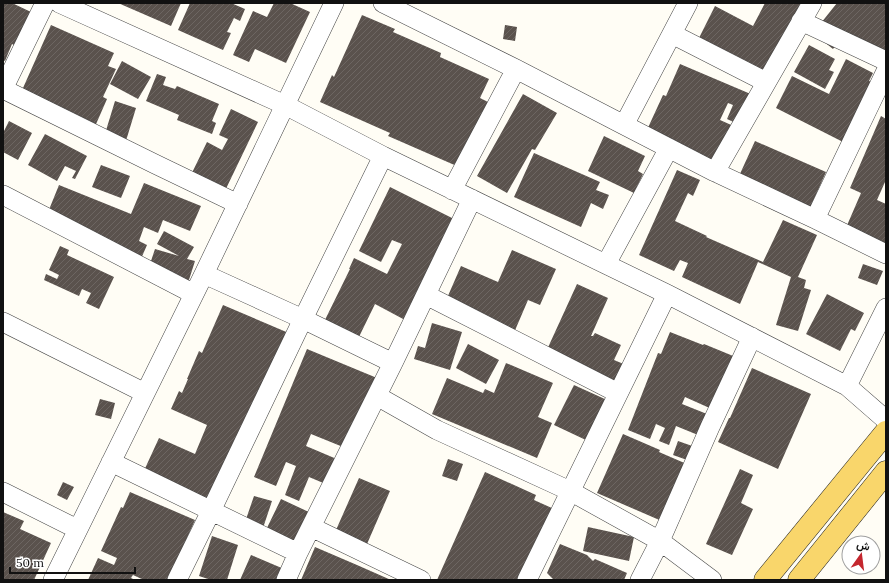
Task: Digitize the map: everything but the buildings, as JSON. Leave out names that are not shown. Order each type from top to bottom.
[{"type":"main road","points":[[765,580],[886,432]]},
{"type":"main road","points":[[798,580],[886,472]]},
{"type":"street","points":[[45,3],[3,89],[238,204]]},
{"type":"street","points":[[59,3],[285,105],[452,190],[667,294],[847,386],[886,420]]},
{"type":"street","points":[[53,580],[204,274],[334,3]]},
{"type":"street","points":[[383,3],[516,69],[715,172],[886,254]]},
{"type":"street","points":[[624,126],[688,3]]},
{"type":"street","points":[[715,172],[812,3]]},
{"type":"street","points":[[801,21],[886,61]]},
{"type":"street","points":[[672,34],[766,82]]},
{"type":"street","points":[[452,190],[516,69]]},
{"type":"street","points":[[815,219],[886,71]]},
{"type":"street","points":[[606,264],[669,148]]},
{"type":"street","points":[[177,580],[303,319],[384,156]]},
{"type":"street","points":[[3,195],[194,294]]},
{"type":"street","points":[[286,580],[472,199]]},
{"type":"street","points":[[204,274],[303,319],[393,363]]},
{"type":"street","points":[[527,580],[667,294]]},
{"type":"street","points":[[426,295],[618,393]]},
{"type":"street","points":[[847,386],[886,308]]},
{"type":"street","points":[[5,327],[145,393]]},
{"type":"street","points":[[640,580],[660,541],[710,427],[752,338]]},
{"type":"street","points":[[377,396],[437,430],[570,490],[660,541],[712,580]]},
{"type":"street","points":[[111,462],[298,553]]},
{"type":"street","points":[[3,492],[77,529]]},
{"type":"street","points":[[311,527],[420,580]]}]
